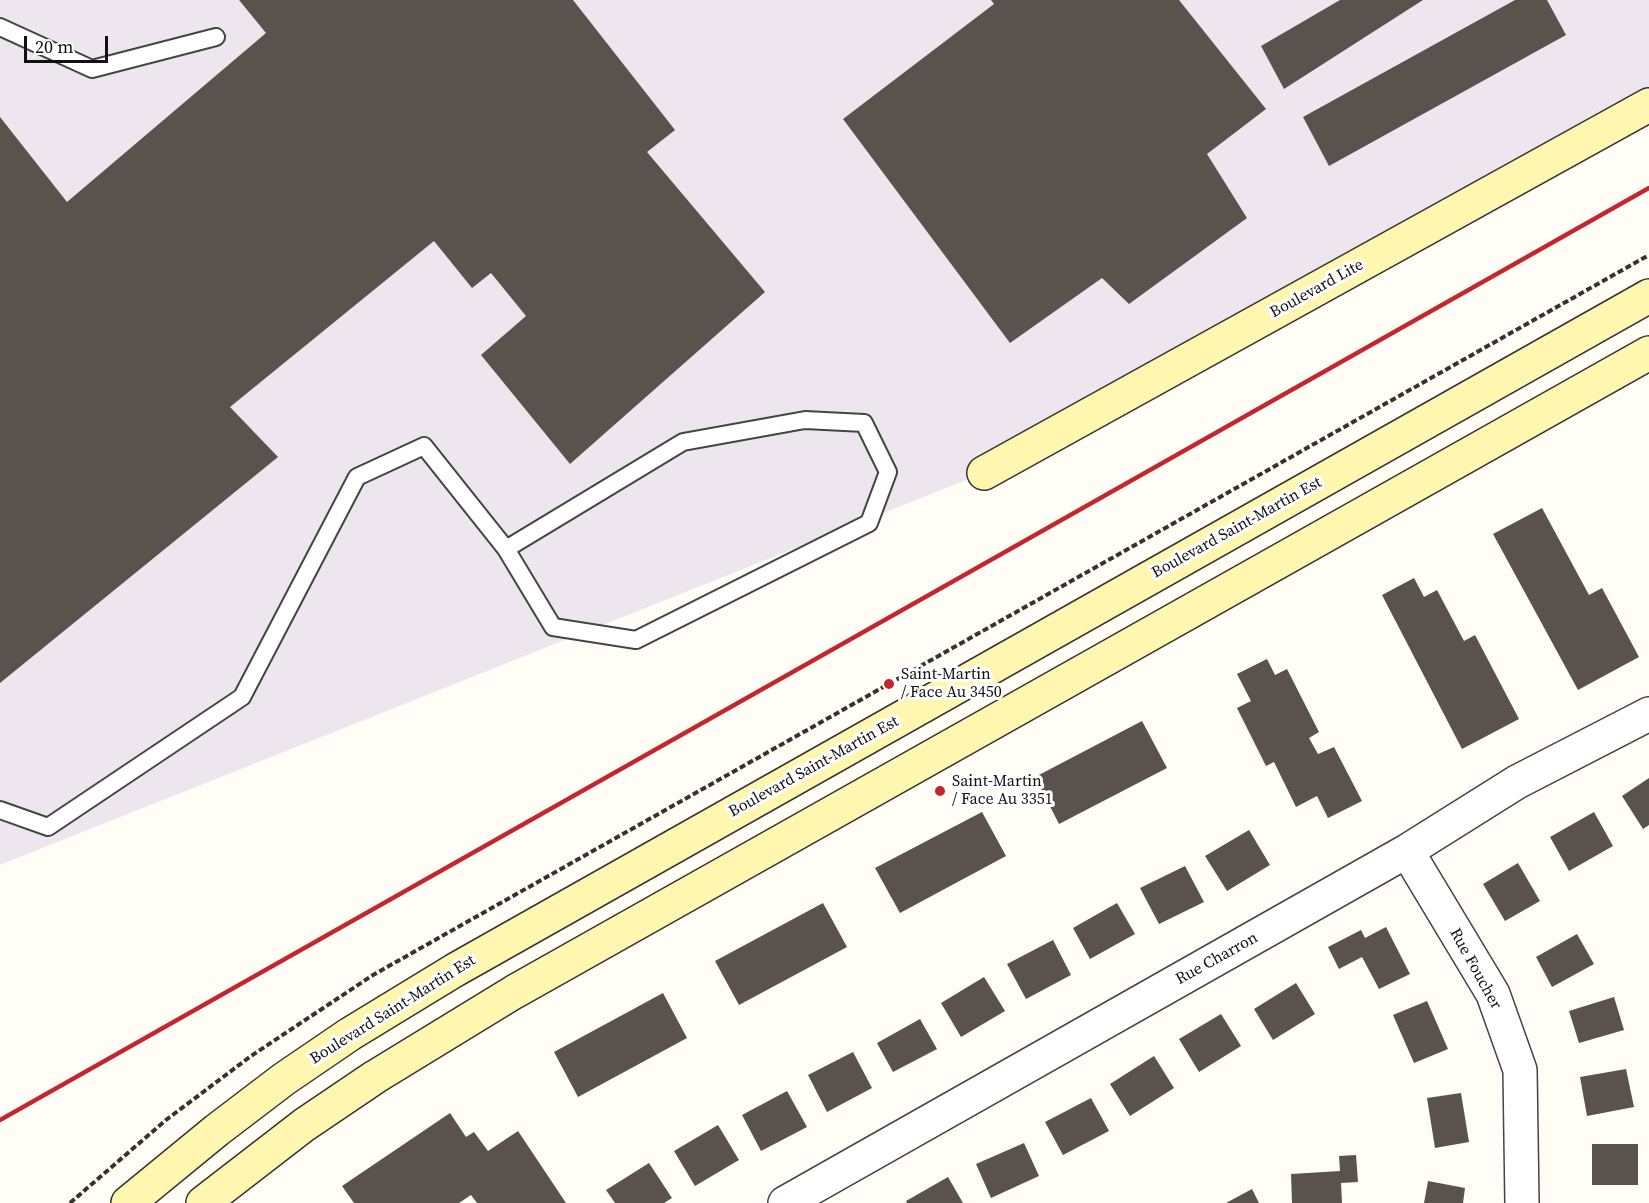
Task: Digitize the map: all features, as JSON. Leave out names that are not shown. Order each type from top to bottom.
[{"type":"main road","name":"Boulevard Lite","points":[[984,473],[1649,105]]},
{"type":"main road","name":"Boulevard Saint-Martin Est","points":[[128,1203],[284,1079],[343,1038],[455,970],[1649,296]]},
{"type":"main road","points":[[203,1203],[304,1125],[405,1058],[514,992],[1649,353]]},
{"type":"street","name":"Rue Charron","points":[[785,1203],[1407,851],[1517,782],[1649,714]]},
{"type":"street","name":"Rue Foucher","points":[[1407,851],[1492,994],[1521,1070],[1522,1203]]},
{"type":"lane","points":[[0,27],[92,69],[216,37]]},
{"type":"lane","points":[[0,810],[48,827],[242,698],[357,477],[424,446],[506,549],[553,627],[636,640],[869,523],[888,472],[864,423],[805,420],[683,442],[506,549]]},
{"type":"shaded area","points":[[0,0],[1649,0],[1649,105],[984,473],[0,865]]},
{"type":"building","points":[[239,0],[573,0],[675,130],[647,152],[765,292],[570,464],[481,355],[526,316],[491,273],[472,288],[434,241],[230,407],[278,457],[0,683],[0,117],[67,202],[266,33]]},
{"type":"building","points":[[991,0],[1179,0],[1266,109],[1207,154],[1247,218],[1129,304],[1102,278],[1010,343],[843,119],[994,4]]},
{"type":"building","points":[[1340,0],[1423,0],[1284,89],[1261,46]]},
{"type":"building","points":[[1515,0],[1547,0],[1566,35],[1329,166],[1303,117]]},
{"type":"building","points":[[1542,508],[1589,595],[1602,588],[1639,657],[1578,690],[1493,534]]},
{"type":"building","points":[[1414,578],[1424,597],[1437,590],[1464,641],[1475,635],[1519,719],[1462,749],[1382,595]]},
{"type":"building","points":[[1267,659],[1275,675],[1287,669],[1319,732],[1309,738],[1318,754],[1334,747],[1362,801],[1328,818],[1317,796],[1296,807],[1274,762],[1266,766],[1237,708],[1251,701],[1237,674]]},
{"type":"building","points":[[1142,721],[1167,768],[1059,824],[1035,777]]},
{"type":"building","points":[[1649,778],[1649,825],[1643,829],[1622,796]]},
{"type":"building","points":[[982,812],[1006,856],[900,913],[875,868]]},
{"type":"building","points":[[1594,812],[1613,846],[1569,871],[1550,837]]},
{"type":"building","points":[[1249,830],[1270,865],[1227,891],[1205,856]]},
{"type":"building","points":[[1518,863],[1540,901],[1505,921],[1483,884]]},
{"type":"building","points":[[1185,866],[1204,902],[1159,924],[1140,888]]},
{"type":"building","points":[[823,903],[847,947],[739,1005],[715,961]]},
{"type":"building","points":[[1117,903],[1135,934],[1090,959],[1073,928]]},
{"type":"building","points":[[1386,927],[1410,974],[1379,989],[1362,957],[1339,969],[1328,947],[1361,930],[1365,938]]},
{"type":"building","points":[[1577,934],[1594,964],[1552,987],[1536,957]]},
{"type":"building","points":[[1053,940],[1071,975],[1026,999],[1007,964]]},
{"type":"building","points":[[984,977],[1005,1011],[961,1037],[941,1003]]},
{"type":"building","points":[[1296,983],[1315,1014],[1273,1040],[1254,1009]]},
{"type":"building","points":[[663,993],[687,1038],[578,1097],[554,1052]]},
{"type":"building","points":[[1614,997],[1624,1030],[1579,1043],[1569,1011]]},
{"type":"building","points":[[1427,1001],[1448,1049],[1414,1063],[1393,1015]]},
{"type":"building","points":[[1221,1014],[1241,1046],[1199,1072],[1179,1039]]},
{"type":"building","points":[[920,1019],[937,1049],[893,1072],[877,1043]]},
{"type":"building","points":[[853,1052],[872,1088],[827,1112],[808,1075]]},
{"type":"building","points":[[1154,1056],[1174,1088],[1130,1116],[1110,1084]]},
{"type":"building","points":[[1626,1069],[1634,1107],[1587,1116],[1580,1077]]},
{"type":"building","points":[[787,1091],[807,1127],[761,1151],[742,1115]]},
{"type":"building","points":[[1461,1093],[1469,1142],[1435,1148],[1427,1098]]},
{"type":"building","points":[[1091,1098],[1109,1131],[1063,1155],[1045,1122]]},
{"type":"building","points":[[450,1113],[466,1137],[474,1132],[488,1151],[518,1131],[566,1203],[477,1203],[471,1195],[459,1203],[354,1203],[342,1186]]},
{"type":"building","points":[[718,1125],[739,1160],[695,1186],[674,1151]]},
{"type":"building","points":[[1024,1143],[1039,1176],[991,1198],[976,1164]]},
{"type":"building","points":[[1592,1144],[1638,1144],[1638,1185],[1592,1185]]},
{"type":"building","points":[[1356,1155],[1358,1182],[1341,1183],[1342,1203],[1292,1203],[1291,1174],[1340,1171],[1339,1156]]},
{"type":"building","points":[[649,1163],[672,1198],[664,1203],[615,1203],[606,1190]]},
{"type":"building","points":[[948,1177],[963,1203],[907,1203],[906,1201]]},
{"type":"building","points":[[1428,1181],[1465,1188],[1463,1203],[1424,1203]]},
{"type":"building","points":[[1252,1189],[1259,1203],[1226,1203]]},
{"type":"railway","points":[[0,1120],[1649,188]]},
{"type":"place","name":"Saint-Martin / Face Au 3450","points":[[889,684]]},
{"type":"place","name":"Saint-Martin / Face Au 3351","points":[[940,791]]}]
